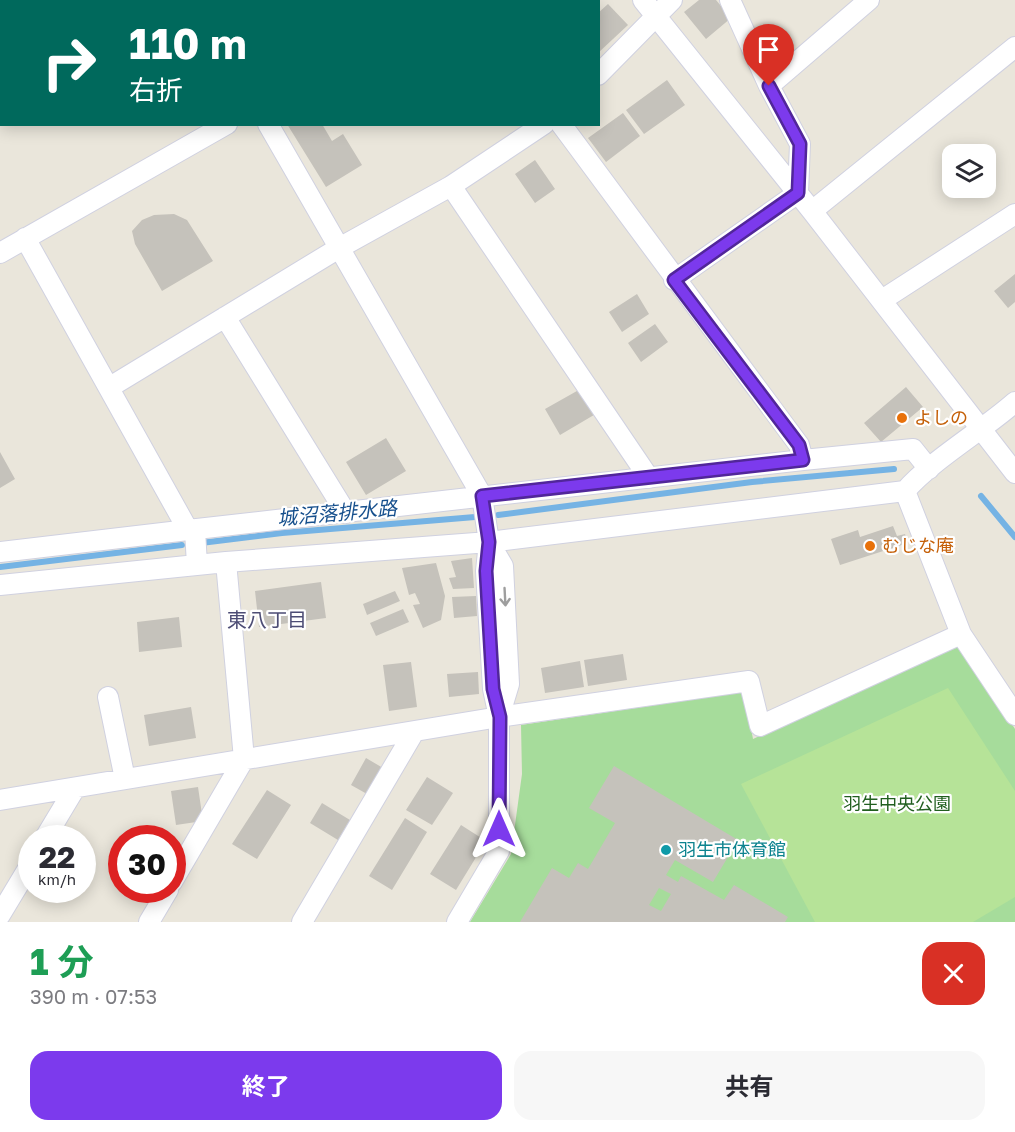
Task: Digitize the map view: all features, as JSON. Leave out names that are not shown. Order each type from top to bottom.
[{"type":"street","points":[[643,0],[813,211],[984,429],[1015,473]]},
{"type":"street","points":[[600,73],[657,18],[672,0]]},
{"type":"street","points":[[730,0],[769,86],[800,144],[798,193]]},
{"type":"street","points":[[769,86],[869,0]]},
{"type":"street","points":[[813,211],[1015,47]]},
{"type":"street","points":[[0,253],[223,126]]},
{"type":"street","points":[[269,126],[482,496],[489,542],[503,566],[509,684],[500,717],[499,851],[457,922]]},
{"type":"street","points":[[110,387],[339,248],[451,186],[541,126]]},
{"type":"street","points":[[562,126],[674,280],[799,445],[803,460]]},
{"type":"street","points":[[451,186],[649,478]]},
{"type":"street","points":[[674,280],[798,193]]},
{"type":"street","points":[[882,300],[1015,214]]},
{"type":"street","points":[[26,238],[191,530],[197,565]]},
{"type":"street","points":[[225,317],[346,513]]},
{"type":"street","points":[[0,585],[225,562],[489,542],[905,491],[929,469],[984,429],[1015,402]]},
{"type":"street","points":[[0,552],[913,449],[929,469]]},
{"type":"street","points":[[905,491],[961,634],[1015,715]]},
{"type":"street","points":[[186,858],[244,759],[225,562]]},
{"type":"street","points":[[0,800],[500,717],[749,681],[760,726],[961,634]]},
{"type":"street","points":[[108,697],[125,780]]},
{"type":"street","points":[[302,922],[414,732]]},
{"type":"street","points":[[53,825],[75,788]]},
{"type":"street","points":[[0,915],[18,885]]},
{"type":"street","points":[[149,922],[160,903]]},
{"type":"green space","name":"羽生中央公園","points":[[960,645],[1015,729],[1015,922],[470,922],[511,854],[522,774],[521,725],[744,692],[753,739]]},
{"type":"green space","points":[[948,688],[1015,791],[1015,897],[973,922],[815,922],[741,784]]},
{"type":"building","points":[[699,0],[716,0],[731,18],[706,39],[684,12]]},
{"type":"building","points":[[608,4],[628,25],[600,51],[600,11]]},
{"type":"building","points":[[667,80],[685,105],[644,134],[626,110]]},
{"type":"building","points":[[623,113],[640,136],[606,162],[588,138]]},
{"type":"building","points":[[288,126],[323,126],[332,141],[343,134],[362,165],[326,187]]},
{"type":"building","points":[[535,160],[555,189],[535,203],[515,174]]},
{"type":"building","points":[[174,214],[187,220],[213,261],[162,291],[135,244],[132,231],[142,220],[154,215]]},
{"type":"building","points":[[1015,274],[1015,302],[1008,308],[994,291]]},
{"type":"building","points":[[637,294],[649,314],[622,332],[609,312]]},
{"type":"building","points":[[655,324],[668,342],[641,362],[628,343]]},
{"type":"building","points":[[584,387],[599,412],[560,435],[545,409]]},
{"type":"building","points":[[906,387],[923,407],[881,442],[864,423]]},
{"type":"building","points":[[386,438],[406,471],[366,495],[346,462]]},
{"type":"building","points":[[0,452],[15,479],[0,488]]},
{"type":"building","points":[[893,526],[897,536],[905,534],[908,543],[840,565],[831,539],[858,530],[860,537]]},
{"type":"building","points":[[472,558],[474,588],[453,589],[449,578],[456,577],[451,561]]},
{"type":"building","points":[[436,563],[445,596],[441,620],[423,628],[413,605],[420,604],[415,593],[409,595],[402,568]]},
{"type":"building","points":[[321,582],[326,618],[259,627],[255,591]]},
{"type":"building","points":[[395,591],[400,601],[367,615],[363,604]]},
{"type":"building","points":[[476,596],[477,616],[454,618],[452,597]]},
{"type":"building","points":[[403,609],[409,622],[376,636],[370,623]]},
{"type":"building","points":[[179,617],[182,647],[139,652],[137,622]]},
{"type":"building","points":[[623,654],[627,680],[588,686],[584,660]]},
{"type":"building","points":[[580,661],[584,687],[545,693],[541,668]]},
{"type":"building","points":[[411,662],[417,707],[389,711],[383,665]]},
{"type":"building","points":[[478,672],[479,694],[449,697],[447,674]]},
{"type":"building","points":[[191,707],[196,738],[149,746],[144,715]]},
{"type":"building","points":[[366,758],[383,768],[367,794],[351,785]]},
{"type":"building","name":"羽生市体育館","points":[[614,766],[738,840],[713,882],[675,860],[666,875],[678,882],[681,876],[724,900],[734,885],[788,917],[785,922],[520,922],[552,868],[569,878],[578,863],[588,869],[615,823],[589,808]],"holes":[[[659,888],[671,894],[661,911],[649,905]]]},
{"type":"building","points":[[427,777],[453,793],[432,825],[406,810]]},
{"type":"building","points":[[198,787],[203,821],[176,825],[171,791]]},
{"type":"building","points":[[267,790],[291,805],[257,859],[232,844]]},
{"type":"building","points":[[322,803],[350,820],[338,840],[310,823]]},
{"type":"building","points":[[405,818],[427,832],[392,890],[369,876]]},
{"type":"building","points":[[461,825],[486,841],[456,890],[430,874]]},
{"type":"waterway","name":"城沼落排水路","points":[[498,515],[752,482],[894,469]]},
{"type":"waterway","name":"城沼落排水路","points":[[981,496],[1015,537]]},
{"type":"waterway","name":"城沼落排水路","points":[[201,543],[282,533],[475,517]]},
{"type":"waterway","name":"城沼落排水路","points":[[0,567],[182,545]]},
{"type":"place","name":"よしの","points":[[902,418]]},
{"type":"place","name":"むじな庵","points":[[870,546]]},
{"type":"place","name":"羽生市体育館","points":[[666,850]]},
{"type":"district","name":"東八丁目","points":[[267,620]]},
{"type":"route","points":[[499,829],[500,717],[493,689],[486,571],[489,542],[482,496],[803,460],[799,445],[674,280],[798,193],[800,144],[769,86]]}]
